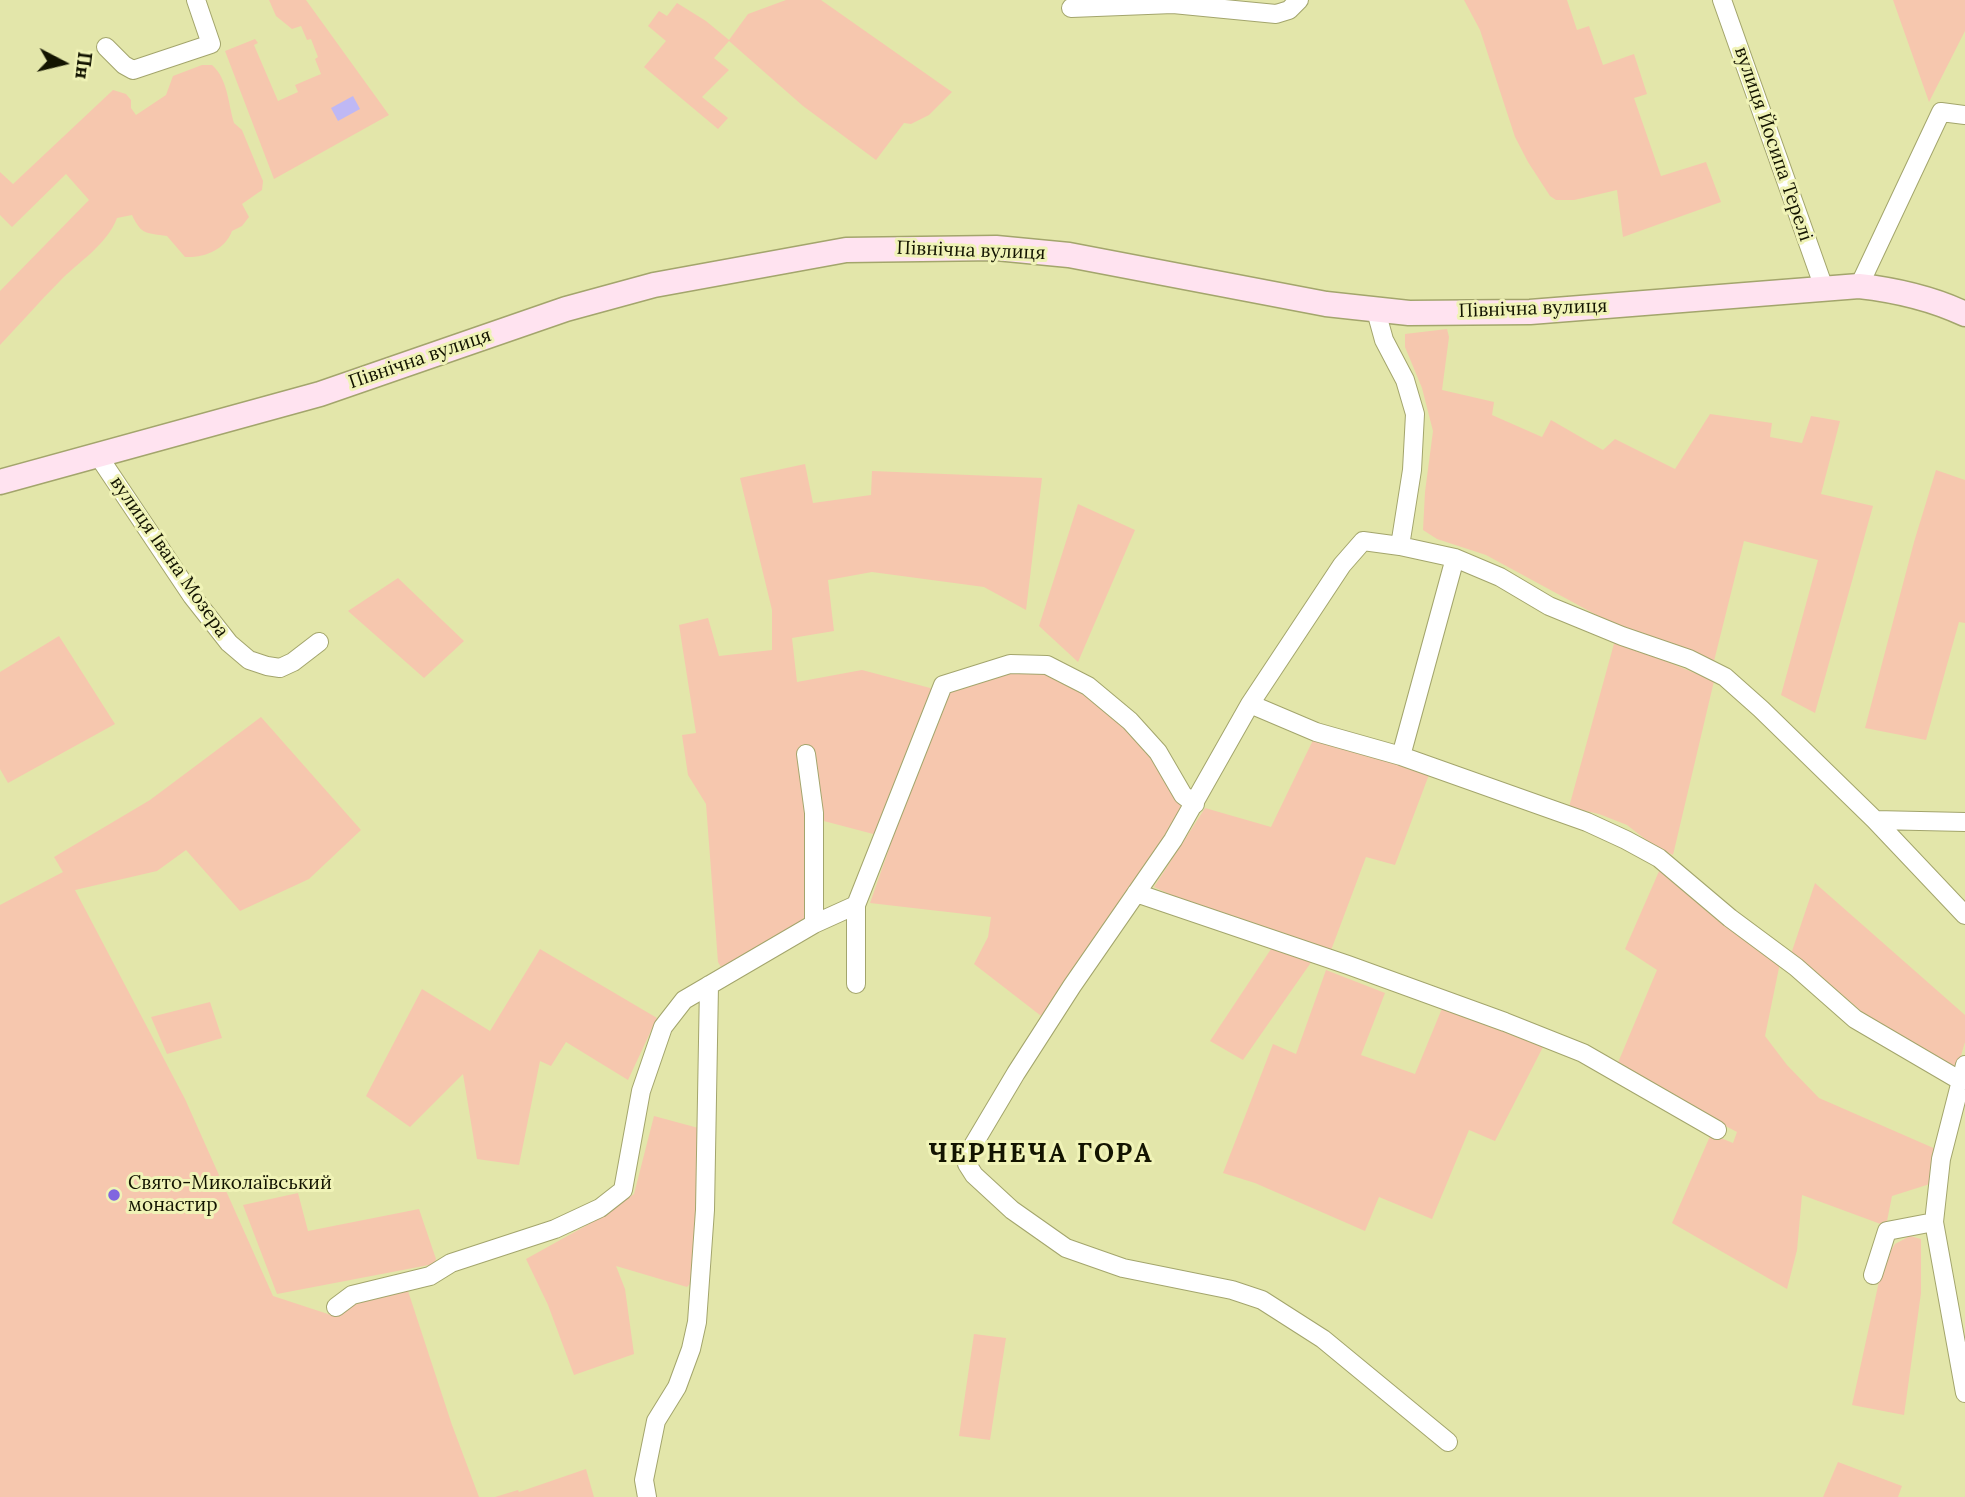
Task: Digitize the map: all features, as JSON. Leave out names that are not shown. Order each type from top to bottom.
[{"type":"street","points":[[106,47],[133,70],[211,44],[196,0]]},
{"type":"street","points":[[1071,8],[1173,4],[1276,14],[1289,10],[1299,0]]},
{"type":"street","name":"вулиця Йосипа Терелі","points":[[1722,0],[1824,288]]},
{"type":"street","points":[[1858,286],[1941,112],[1965,115]]},
{"type":"street","name":"Північна вулиця","points":[[0,482],[320,394],[566,309],[654,285],[846,250],[996,248],[1069,255],[1376,311],[1530,312],[1858,286],[1891,290],[1948,306],[1965,314]]},
{"type":"street","points":[[1376,311],[1384,340],[1405,380],[1415,414],[1412,470],[1400,546]]},
{"type":"street","name":"вулиця Івана Мозера","points":[[97,454],[192,596],[229,643],[249,660],[280,668],[293,662],[319,642]]},
{"type":"street","points":[[1448,1442],[1323,1339],[1262,1300],[1232,1290],[1123,1268],[1066,1248],[1012,1210],[974,1175],[967,1164],[972,1147],[1016,1073],[1195,804],[1250,704],[1342,565],[1363,541],[1455,558],[1500,578],[1549,606],[1622,636],[1689,659],[1725,677],[1762,709],[1875,820],[1965,915]]},
{"type":"street","points":[[1401,756],[1455,558]]},
{"type":"street","points":[[856,984],[856,905],[943,685],[1010,664],[1046,665],[1088,686],[1130,721],[1158,752],[1183,795],[1195,804]]},
{"type":"street","points":[[1250,704],[1316,732],[1401,756],[1587,822],[1659,858],[1730,918],[1796,967],[1855,1019],[1963,1073],[1941,1159],[1934,1222],[1965,1393]]},
{"type":"street","points":[[806,754],[814,813],[814,924]]},
{"type":"street","points":[[1875,820],[1965,822]]},
{"type":"street","points":[[1136,893],[1348,965],[1583,1053],[1717,1130]]},
{"type":"street","points":[[336,1307],[352,1295],[430,1276],[451,1263],[555,1229],[600,1208],[624,1190],[640,1091],[663,1027],[684,1000],[814,924],[856,905]]},
{"type":"street","points":[[647,1497],[644,1480],[656,1421],[677,1387],[691,1349],[696,1322],[705,1210],[709,985]]},
{"type":"street","points":[[1872,1275],[1887,1231],[1934,1222]]},
{"type":"shaded area","points":[[269,0],[306,0],[389,115],[274,179],[225,51],[255,39],[258,43],[254,45],[278,101],[298,92],[295,85],[321,74],[311,39],[307,40],[301,26],[292,29],[276,16]]},
{"type":"shaded area","points":[[786,0],[821,0],[952,92],[929,115],[911,124],[904,123],[876,160],[803,106],[729,41],[714,58],[729,70],[702,97],[728,118],[718,129],[644,67],[666,41],[648,26],[659,11],[667,16],[677,3],[706,21],[729,40],[748,14]]},
{"type":"shaded area","points":[[1464,0],[1567,0],[1577,30],[1589,26],[1603,65],[1634,54],[1647,94],[1634,98],[1661,176],[1706,162],[1721,202],[1623,237],[1617,190],[1574,200],[1556,200],[1550,196],[1515,137],[1480,30]]},
{"type":"shaded area","points":[[1893,0],[1965,0],[1965,31],[1929,102]]},
{"type":"shaded area","points":[[202,65],[212,65],[221,77],[234,123],[242,130],[263,181],[262,190],[242,204],[249,217],[242,226],[232,231],[219,248],[192,257],[185,257],[167,236],[142,230],[132,215],[117,218],[99,245],[59,282],[0,345],[0,291],[89,200],[66,174],[12,227],[0,215],[0,172],[13,184],[113,90],[126,94],[136,115],[166,95],[173,76]]},
{"type":"shaded area","points":[[353,96],[360,109],[338,121],[331,108]]},
{"type":"shaded area","points":[[1447,329],[1449,337],[1442,390],[1494,402],[1492,415],[1542,437],[1551,420],[1603,450],[1615,439],[1675,469],[1710,414],[1772,423],[1770,437],[1802,443],[1811,416],[1840,421],[1821,494],[1873,506],[1815,713],[1781,695],[1818,560],[1744,541],[1714,661],[1613,624],[1486,555],[1437,539],[1423,530],[1433,431],[1422,388],[1405,347],[1405,334]]},
{"type":"shaded area","points":[[805,464],[813,503],[871,495],[872,471],[1042,478],[1026,610],[984,587],[872,572],[828,580],[834,631],[792,638],[797,682],[862,670],[934,689],[877,835],[820,820],[809,809],[808,918],[722,969],[718,962],[706,804],[688,775],[682,735],[696,733],[679,625],[708,618],[719,656],[772,650],[772,610],[740,478]]},
{"type":"shaded area","points":[[1936,470],[1965,480],[1965,623],[1959,622],[1926,740],[1865,728],[1914,542]]},
{"type":"shaded area","points":[[1078,504],[1135,530],[1078,662],[1039,626]]},
{"type":"shaded area","points":[[398,578],[464,641],[424,678],[348,611]]},
{"type":"shaded area","points":[[59,636],[115,724],[8,783],[0,769],[0,672]]},
{"type":"shaded area","points":[[1615,640],[1714,681],[1673,855],[1654,846],[1627,825],[1599,814],[1569,807]]},
{"type":"shaded area","points":[[1011,670],[1045,671],[1085,691],[1137,736],[1182,808],[1179,817],[1143,867],[1045,1019],[974,964],[988,937],[991,917],[870,903],[921,757],[951,691]]},
{"type":"shaded area","name":"Свято-Миколаївський монастир","points":[[261,717],[361,830],[309,879],[240,911],[186,850],[157,871],[75,890],[185,1099],[273,1296],[331,1315],[336,1307],[402,1283],[408,1291],[479,1497],[0,1497],[0,905],[63,872],[54,857],[150,800]]},
{"type":"shaded area","points":[[1314,738],[1430,772],[1395,865],[1366,857],[1330,953],[1180,899],[1154,887],[1205,808],[1271,827]]},
{"type":"shaded area","points":[[1660,869],[1780,963],[1765,1036],[1787,1065],[1819,1098],[1938,1150],[1933,1183],[1892,1196],[1886,1226],[1802,1195],[1797,1250],[1787,1289],[1672,1223],[1711,1134],[1733,1143],[1737,1132],[1617,1065],[1657,970],[1625,949]]},
{"type":"shaded area","points":[[1815,883],[1965,1015],[1965,1042],[1958,1066],[1952,1069],[1882,1029],[1839,992],[1790,957]]},
{"type":"shaded area","points":[[1273,946],[1312,961],[1243,1060],[1210,1041]]},
{"type":"shaded area","points":[[540,949],[657,1018],[628,1080],[566,1042],[551,1066],[540,1061],[519,1165],[477,1159],[463,1074],[410,1127],[366,1096],[422,989],[490,1031]]},
{"type":"shaded area","points":[[1326,970],[1385,993],[1361,1055],[1415,1074],[1443,1006],[1544,1045],[1495,1141],[1469,1130],[1432,1219],[1379,1197],[1365,1231],[1255,1183],[1223,1173],[1273,1044],[1296,1054]]},
{"type":"shaded area","points":[[210,1002],[222,1038],[167,1054],[151,1017]]},
{"type":"shaded area","points":[[654,1116],[702,1129],[691,1283],[687,1287],[616,1266],[625,1289],[634,1354],[574,1375],[548,1305],[526,1259],[598,1219],[634,1194]]},
{"type":"shaded area","points":[[298,1193],[308,1231],[419,1209],[436,1259],[434,1264],[277,1294],[243,1205]]},
{"type":"shaded area","points":[[1910,1236],[1921,1239],[1921,1293],[1904,1415],[1852,1405],[1883,1263],[1895,1244]]},
{"type":"shaded area","points":[[974,1334],[1006,1338],[990,1440],[959,1436]]},
{"type":"shaded area","points":[[1838,1462],[1902,1486],[1898,1497],[1823,1497]]},
{"type":"shaded area","points":[[586,1469],[594,1497],[495,1497],[518,1490],[519,1492]]},
{"type":"place","name":"Свято-Миколаївський монастир","points":[[114,1195]]},
{"type":"district","name":"ЧЕРНЕЧА ГОРА","points":[[1041,1155]]}]
